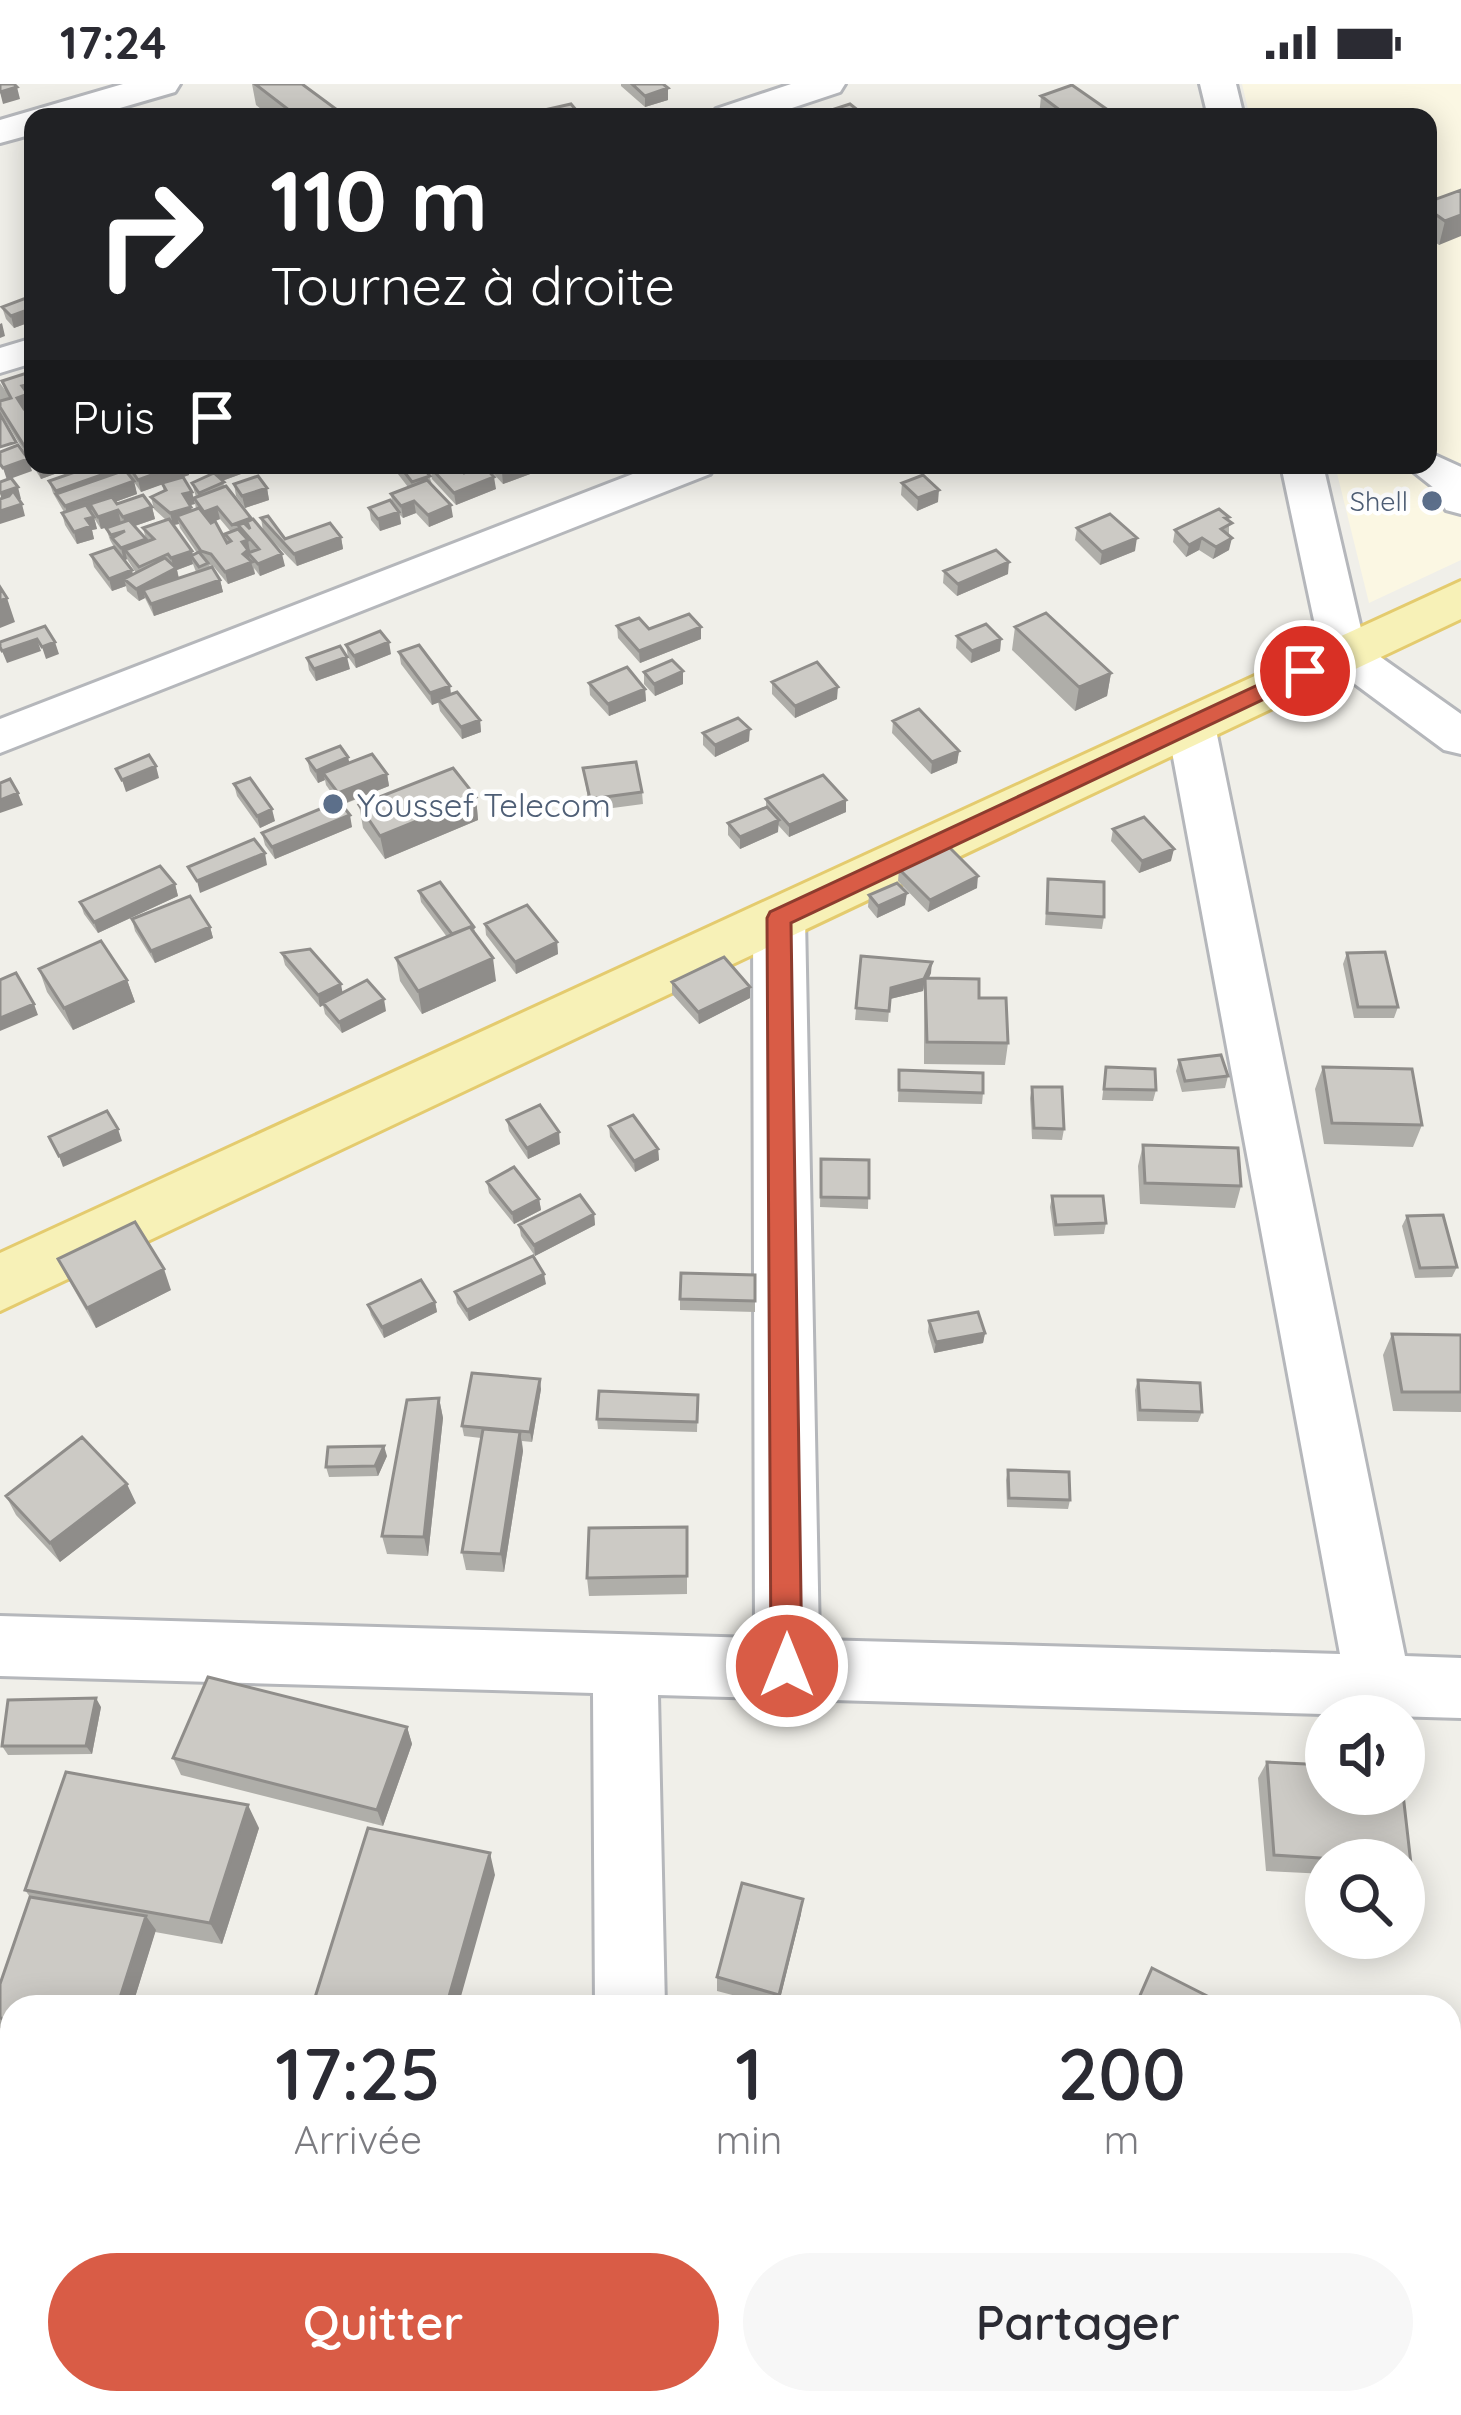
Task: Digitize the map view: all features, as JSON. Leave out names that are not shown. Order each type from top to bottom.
[{"type":"main road","points":[[0,1283],[1461,598]]},
{"type":"street","points":[[81,108],[162,84]]},
{"type":"street","points":[[756,108],[827,84]]},
{"type":"street","points":[[1437,471],[1452,480],[1461,500]]},
{"type":"street","points":[[0,737],[672,474]]},
{"type":"street","points":[[1304,474],[1344,653],[1461,738]]},
{"type":"street","points":[[1191,725],[1378,1685]]},
{"type":"street","points":[[779,918],[787,1666]]},
{"type":"street","points":[[0,1646],[1461,1688]]},
{"type":"street","points":[[626,1662],[629,1995]]},
{"type":"shaded area","points":[[1242,84],[1461,84],[1461,560],[1369,603],[1337,474],[1437,474],[1437,108],[1248,108]]},
{"type":"building","points":[[255,84],[302,84],[335,108],[286,108]]},
{"type":"building","points":[[632,84],[663,84],[668,88],[645,96]]},
{"type":"building","points":[[1072,85],[1105,108],[1057,108],[1041,96]]},
{"type":"building","points":[[1461,190],[1461,215],[1445,221],[1437,215],[1437,199]]},
{"type":"building","points":[[24,299],[24,311],[11,316],[2,307]]},
{"type":"building","points":[[24,374],[24,395],[17,398],[24,409],[24,446],[0,407],[0,401],[11,398],[2,381]]},
{"type":"building","points":[[0,414],[16,442],[0,447]]},
{"type":"building","points":[[18,445],[24,460],[3,468],[0,452]]},
{"type":"building","points":[[69,474],[104,474],[56,491],[49,481]]},
{"type":"building","points":[[114,474],[128,474],[134,481],[65,506],[56,494]]},
{"type":"building","points":[[212,474],[224,482],[199,493],[192,483]]},
{"type":"building","points":[[406,474],[430,476],[412,482]]},
{"type":"building","points":[[436,474],[494,477],[454,493]]},
{"type":"building","points":[[923,475],[939,490],[918,498],[902,483]]},
{"type":"building","points":[[258,476],[267,488],[242,496],[234,484]]},
{"type":"building","points":[[183,477],[192,492],[183,494],[191,507],[170,513],[151,497],[166,490],[162,483]]},
{"type":"building","points":[[11,478],[18,487],[0,493],[0,482]]},
{"type":"building","points":[[427,480],[451,505],[428,515],[414,501],[401,506],[391,494]]},
{"type":"building","points":[[226,486],[251,518],[232,525],[217,507],[204,512],[194,498]]},
{"type":"building","points":[[13,491],[22,504],[0,511],[0,499]]},
{"type":"building","points":[[143,495],[152,507],[123,517],[118,510],[98,517],[90,504],[112,497],[117,504]]},
{"type":"building","points":[[390,500],[399,512],[378,519],[369,508]]},
{"type":"building","points":[[86,505],[94,517],[86,519],[91,526],[74,532],[62,513]]},
{"type":"building","points":[[199,508],[211,523],[215,521],[227,543],[231,541],[225,534],[238,529],[248,540],[242,542],[248,550],[243,554],[252,562],[225,572],[211,554],[201,551],[177,516]]},
{"type":"building","points":[[1219,509],[1232,523],[1221,529],[1232,538],[1216,547],[1202,538],[1189,545],[1175,530]]},
{"type":"building","points":[[1110,514],[1137,538],[1102,552],[1077,528]]},
{"type":"building","points":[[268,516],[285,539],[330,523],[341,537],[294,554],[261,518]]},
{"type":"building","points":[[169,519],[192,551],[171,558],[168,554],[139,567],[125,550],[154,539],[143,528]]},
{"type":"building","points":[[253,519],[282,554],[258,564],[248,553],[259,549],[238,525],[244,523],[250,529],[247,522]]},
{"type":"building","points":[[129,520],[146,539],[121,548],[112,538],[125,531],[111,535],[106,528]]},
{"type":"building","points":[[114,547],[132,570],[109,579],[91,555]]},
{"type":"building","points":[[996,550],[1009,562],[958,584],[944,571]]},
{"type":"building","points":[[199,552],[208,563],[199,567],[191,556]]},
{"type":"building","points":[[165,558],[176,568],[136,589],[124,579]]},
{"type":"building","points":[[212,567],[220,580],[151,604],[143,590]]},
{"type":"building","points":[[1046,613],[1111,673],[1079,687],[1015,627]]},
{"type":"building","points":[[689,614],[701,627],[639,651],[617,626],[639,618],[649,629]]},
{"type":"building","points":[[986,624],[1001,639],[972,651],[957,636]]},
{"type":"building","points":[[45,626],[55,642],[42,647],[37,639],[2,651],[0,642]]},
{"type":"building","points":[[380,631],[389,642],[354,656],[346,645]]},
{"type":"building","points":[[419,645],[450,686],[430,693],[399,652]]},
{"type":"building","points":[[340,646],[347,657],[314,669],[307,658]]},
{"type":"building","points":[[672,660],[683,671],[654,684],[644,672]]},
{"type":"building","points":[[817,662],[838,687],[795,706],[772,682]]},
{"type":"building","points":[[627,667],[645,689],[608,704],[589,683]]},
{"type":"building","points":[[457,692],[480,720],[461,727],[438,699]]},
{"type":"building","points":[[919,709],[959,751],[932,762],[893,721]]},
{"type":"building","points":[[738,718],[750,729],[715,745],[703,733]]},
{"type":"building","points":[[340,746],[348,757],[316,771],[307,759]]},
{"type":"building","points":[[372,754],[387,774],[338,793],[323,773]]},
{"type":"building","points":[[149,755],[156,766],[122,780],[116,769]]},
{"type":"building","points":[[636,762],[642,792],[590,799],[583,768]]},
{"type":"building","points":[[453,768],[476,797],[380,836],[359,805]]},
{"type":"building","points":[[823,775],[846,800],[789,825],[766,799]]},
{"type":"building","points":[[250,778],[272,809],[257,816],[234,784]]},
{"type":"building","points":[[10,779],[18,793],[0,800],[0,783]]},
{"type":"building","points":[[339,801],[350,815],[272,847],[262,833]]},
{"type":"building","points":[[767,807],[779,820],[740,837],[728,823]]},
{"type":"building","points":[[1144,817],[1174,849],[1142,861],[1113,829]]},
{"type":"building","points":[[254,839],[265,853],[197,881],[188,867]]},
{"type":"building","points":[[947,845],[978,876],[930,900],[899,869]]},
{"type":"building","points":[[160,866],[175,884],[94,922],[80,902]]},
{"type":"building","points":[[1048,879],[1104,882],[1104,917],[1047,913]]},
{"type":"building","points":[[440,882],[472,929],[452,934],[419,891]]},
{"type":"building","points":[[897,883],[907,893],[878,906],[869,895]]},
{"type":"building","points":[[190,896],[210,927],[151,951],[132,919]]},
{"type":"building","points":[[527,905],[557,942],[515,962],[485,924]]},
{"type":"building","points":[[470,927],[493,958],[418,991],[396,958]]},
{"type":"building","points":[[101,941],[127,980],[64,1008],[39,969]]},
{"type":"building","points":[[310,949],[341,984],[318,995],[282,953]]},
{"type":"building","points":[[1385,952],[1398,1007],[1358,1007],[1347,953]]},
{"type":"building","points":[[861,956],[932,962],[924,979],[891,988],[889,1011],[856,1008]]},
{"type":"building","points":[[724,957],[750,987],[698,1012],[672,982]]},
{"type":"building","points":[[16,973],[34,1004],[0,1018],[0,980]]},
{"type":"building","points":[[925,978],[979,979],[979,998],[1006,998],[1008,1043],[927,1042]]},
{"type":"building","points":[[367,980],[384,999],[339,1022],[323,1003]]},
{"type":"building","points":[[1221,1055],[1228,1076],[1185,1081],[1179,1060]]},
{"type":"building","points":[[1106,1067],[1155,1069],[1156,1090],[1104,1089]]},
{"type":"building","points":[[1323,1067],[1412,1069],[1422,1125],[1332,1123]]},
{"type":"building","points":[[899,1070],[983,1073],[983,1093],[899,1090]]},
{"type":"building","points":[[1032,1087],[1062,1087],[1064,1129],[1034,1128]]},
{"type":"building","points":[[540,1105],[559,1132],[527,1148],[507,1120]]},
{"type":"building","points":[[107,1111],[118,1129],[59,1156],[49,1137]]},
{"type":"building","points":[[633,1115],[658,1149],[634,1161],[609,1126]]},
{"type":"building","points":[[1143,1145],[1238,1148],[1241,1186],[1145,1183]]},
{"type":"building","points":[[821,1159],[869,1160],[869,1198],[821,1197]]},
{"type":"building","points":[[514,1167],[539,1199],[512,1213],[487,1182]]},
{"type":"building","points":[[580,1195],[594,1214],[534,1245],[519,1225]]},
{"type":"building","points":[[1052,1196],[1103,1196],[1106,1223],[1056,1225]]},
{"type":"building","points":[[1443,1215],[1457,1267],[1420,1268],[1407,1216]]},
{"type":"building","points":[[135,1222],[164,1269],[87,1308],[58,1259]]},
{"type":"building","points":[[533,1256],[544,1274],[467,1310],[455,1292]]},
{"type":"building","points":[[681,1273],[755,1275],[755,1301],[680,1299]]},
{"type":"building","points":[[421,1280],[435,1302],[382,1327],[368,1305]]},
{"type":"building","points":[[978,1312],[985,1333],[936,1342],[929,1321]]},
{"type":"building","points":[[1392,1334],[1461,1335],[1461,1392],[1402,1392]]},
{"type":"building","points":[[472,1373],[540,1379],[530,1432],[462,1426]]},
{"type":"building","points":[[1138,1380],[1200,1383],[1202,1412],[1140,1410]]},
{"type":"building","points":[[599,1391],[698,1395],[697,1422],[597,1419]]},
{"type":"building","points":[[439,1398],[424,1537],[382,1536],[407,1400]]},
{"type":"building","points":[[483,1429],[520,1432],[501,1554],[462,1552]]},
{"type":"building","points":[[82,1437],[127,1484],[50,1543],[6,1496]]},
{"type":"building","points":[[384,1446],[375,1466],[326,1467],[328,1447]]},
{"type":"building","points":[[1008,1470],[1069,1472],[1070,1500],[1009,1498]]},
{"type":"building","points":[[687,1527],[687,1576],[587,1578],[589,1528]]},
{"type":"building","points":[[208,1677],[407,1727],[377,1810],[173,1758]]},
{"type":"building","points":[[96,1698],[86,1746],[2,1746],[8,1700]]},
{"type":"building","points":[[1267,1762],[1305,1764],[1305,1815],[1405,1815],[1408,1839],[1305,1839],[1305,1857],[1274,1855]]},
{"type":"building","points":[[66,1772],[248,1805],[210,1923],[25,1890]]},
{"type":"building","points":[[368,1828],[490,1853],[449,1995],[316,1995]]},
{"type":"building","points":[[742,1883],[803,1899],[779,1995],[717,1977]]},
{"type":"building","points":[[30,1897],[146,1916],[121,1995],[0,1995]]},
{"type":"building","points":[[1152,1968],[1205,1995],[1140,1995]]},
{"type":"place","name":"Shell","points":[[1432,501]]},
{"type":"place","name":"Youssef Telecom","points":[[333,804]]},
{"type":"route","points":[[787,1666],[779,918],[1305,671]]}]
